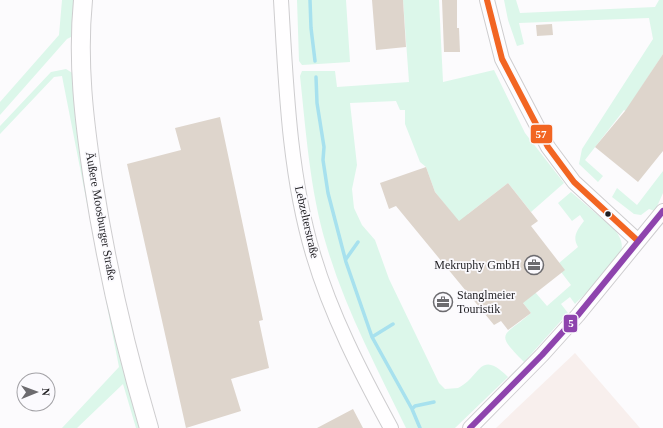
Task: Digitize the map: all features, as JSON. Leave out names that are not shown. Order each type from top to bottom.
[{"type":"street","name":"Äußere Moosburger Straße","points":[[83,0],[80,53],[81,88],[95,191],[104,246],[149,428]]},
{"type":"street","name":"Lebzelterstraße","points":[[280,0],[294,164],[313,254],[341,326],[391,428]]},
{"type":"street","points":[[487,0],[502,58],[548,147],[574,182],[638,241]]},
{"type":"street","points":[[470,428],[568,326],[663,211]]},
{"type":"shaded area","points":[[575,353],[640,428],[496,428]]},
{"type":"green space","points":[[62,0],[77,0],[73,36],[67,39],[0,115],[0,102],[59,35]]},
{"type":"green space","points":[[297,0],[346,0],[350,62],[302,65],[299,61]]},
{"type":"green space","points":[[403,0],[439,0],[443,82],[494,70],[525,133],[564,183],[531,212],[508,183],[468,214],[547,306],[571,285],[561,272],[559,263],[578,247],[575,237],[579,227],[584,221],[580,215],[572,221],[558,203],[571,192],[614,229],[622,245],[618,258],[601,279],[575,304],[570,297],[561,304],[568,313],[524,362],[508,345],[505,339],[509,331],[531,313],[435,192],[426,167],[420,162],[405,124],[405,110],[400,110],[396,101],[350,103],[357,165],[352,189],[354,208],[362,225],[375,240],[389,279],[439,383],[445,389],[458,388],[466,383],[486,365],[491,365],[508,377],[455,428],[406,428],[362,338],[342,292],[326,244],[312,182],[300,76],[302,71],[335,71],[337,87],[409,82]]},
{"type":"green space","points":[[504,0],[516,0],[520,13],[655,7],[659,0],[663,0],[663,54],[633,100],[663,141],[624,110],[585,160],[603,176],[598,182],[579,164],[582,149],[653,39],[649,18],[519,23],[524,44],[517,46],[508,20]]},
{"type":"green space","points":[[66,69],[74,74],[146,428],[136,428],[123,384],[77,428],[62,428],[119,367],[62,76],[54,77],[0,134],[0,126],[51,72]]},
{"type":"green space","points":[[663,171],[663,193],[655,211],[649,209],[641,215],[634,214],[612,197],[617,188],[637,205]]},
{"type":"building","points":[[372,0],[403,0],[406,47],[376,50]]},
{"type":"building","points":[[442,0],[457,0],[457,28],[459,28],[460,52],[444,52]]},
{"type":"building","points":[[552,24],[553,35],[537,36],[536,25]]},
{"type":"building","points":[[663,54],[663,151],[638,182],[595,147],[625,111]]},
{"type":"building","points":[[220,117],[263,320],[259,321],[269,368],[231,379],[241,411],[186,428],[127,164],[181,150],[175,128]]},
{"type":"building","points":[[426,167],[435,192],[459,221],[508,183],[538,221],[531,226],[565,270],[523,303],[531,313],[508,330],[501,321],[494,325],[396,206],[389,209],[380,183]]},
{"type":"building","points":[[353,409],[363,428],[317,428]]},
{"type":"waterway","points":[[310,0],[311,28],[315,61]]},
{"type":"waterway","points":[[316,77],[317,103],[324,147],[323,160],[328,193],[346,262],[372,337],[412,409],[420,428]]},
{"type":"waterway","points":[[346,259],[358,242]]},
{"type":"waterway","points":[[372,337],[393,324]]},
{"type":"waterway","points":[[412,409],[415,406],[434,402]]},
{"type":"transit line","name":"57","points":[[487,0],[502,59],[548,147],[574,182],[638,241]]},
{"type":"transit line","name":"5","points":[[470,428],[542,355],[578,315],[663,211]]},
{"type":"place","name":"Mekruphy GmbH","points":[[534,265]]},
{"type":"place","name":"Stanglmeier Touristik","points":[[443,302]]}]
